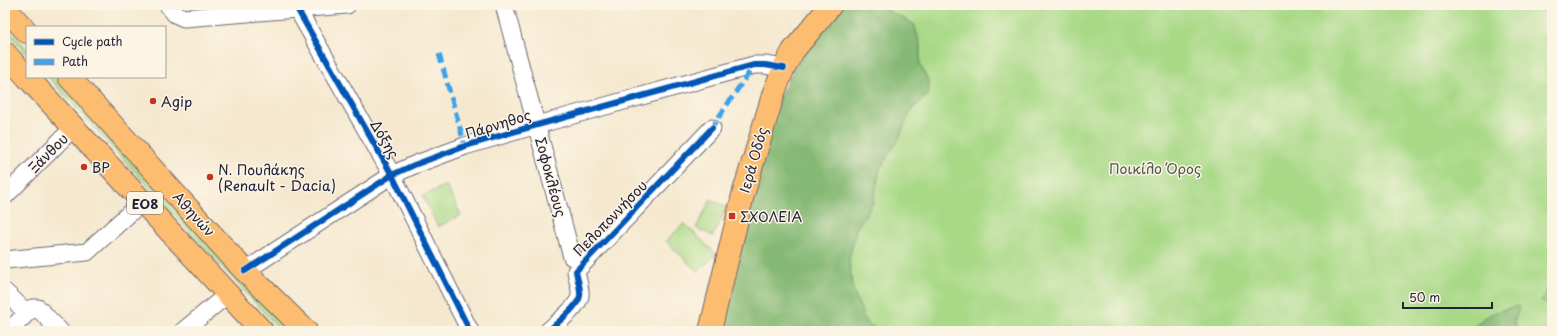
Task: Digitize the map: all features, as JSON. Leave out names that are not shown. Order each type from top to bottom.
[{"type":"main road","name":"Ιερά Οδός","points":[[710,331],[743,195],[774,92],[793,51],[831,5]]},
{"type":"main road","points":[[5,8],[26,31]]},
{"type":"main road","name":"Αθηνών","points":[[5,53],[26,76]]},
{"type":"main road","name":"Αθηνών","points":[[28,78],[262,331]]},
{"type":"main road","name":"Αθηνών","points":[[69,78],[245,271],[306,331]]},
{"type":"street","points":[[168,5],[178,16],[184,18],[296,7],[347,5]]},
{"type":"street","name":"Σοφοκλέους","points":[[504,5],[572,257]]},
{"type":"street","name":"Δόξης","points":[[296,7],[392,175],[470,331]]},
{"type":"street","name":"Πάρνηθος","points":[[245,271],[392,175],[426,160],[465,146],[537,125],[754,65],[784,68]]},
{"type":"street","name":"Ξάνθου","points":[[5,196],[74,127]]},
{"type":"street","name":"Πελοποννήσου","points":[[548,331],[576,304],[580,296],[576,271],[712,128]]},
{"type":"street","points":[[5,260],[88,252],[143,201]]},
{"type":"street","points":[[5,292],[27,313]]},
{"type":"street","points":[[183,331],[228,294]]},
{"type":"street","points":[[12,330],[32,308],[38,308],[60,331]]},
{"type":"green space","points":[[831,5],[877,5],[914,24],[920,43],[920,65],[929,82],[929,94],[911,110],[899,138],[880,169],[873,203],[856,229],[849,261],[853,289],[866,323],[880,331],[710,331],[765,121]]},
{"type":"green space","name":"Ποικίλο Όρος","points":[[841,5],[1552,5],[1552,331],[726,331]]},
{"type":"green space","points":[[5,24],[26,48],[26,53],[5,30]]},
{"type":"green space","points":[[49,78],[59,78],[88,103],[295,331],[281,331]]},
{"type":"green space","points":[[446,185],[461,215],[438,227],[423,196]]},
{"type":"green space","points":[[711,199],[727,208],[713,236],[696,228]]},
{"type":"green space","points":[[684,223],[716,254],[698,272],[666,241]]},
{"type":"green space","points":[[1552,279],[1552,307],[1541,301]]},
{"type":"green space","points":[[1520,306],[1514,322],[1519,331],[1469,331],[1481,320],[1492,314],[1505,309]]},
{"type":"marked path","points":[[439,54],[465,146]]},
{"type":"marked path","points":[[710,130],[754,65]]},
{"type":"cycle path","points":[[295,5],[392,175],[470,331]]},
{"type":"cycle path","points":[[245,271],[392,175],[414,165],[465,146],[754,65],[784,68]]},
{"type":"cycle path","points":[[548,331],[567,315],[580,296],[576,271],[712,128]]},
{"type":"place","name":"Agip","points":[[153,101]]},
{"type":"place","name":"BP","points":[[84,167]]},
{"type":"place","name":"Ν. Πουλάκης (Renault - Dacia)","points":[[210,177]]},
{"type":"place","name":"ΣΧΟΛΕΙΑ","points":[[732,216]]}]
